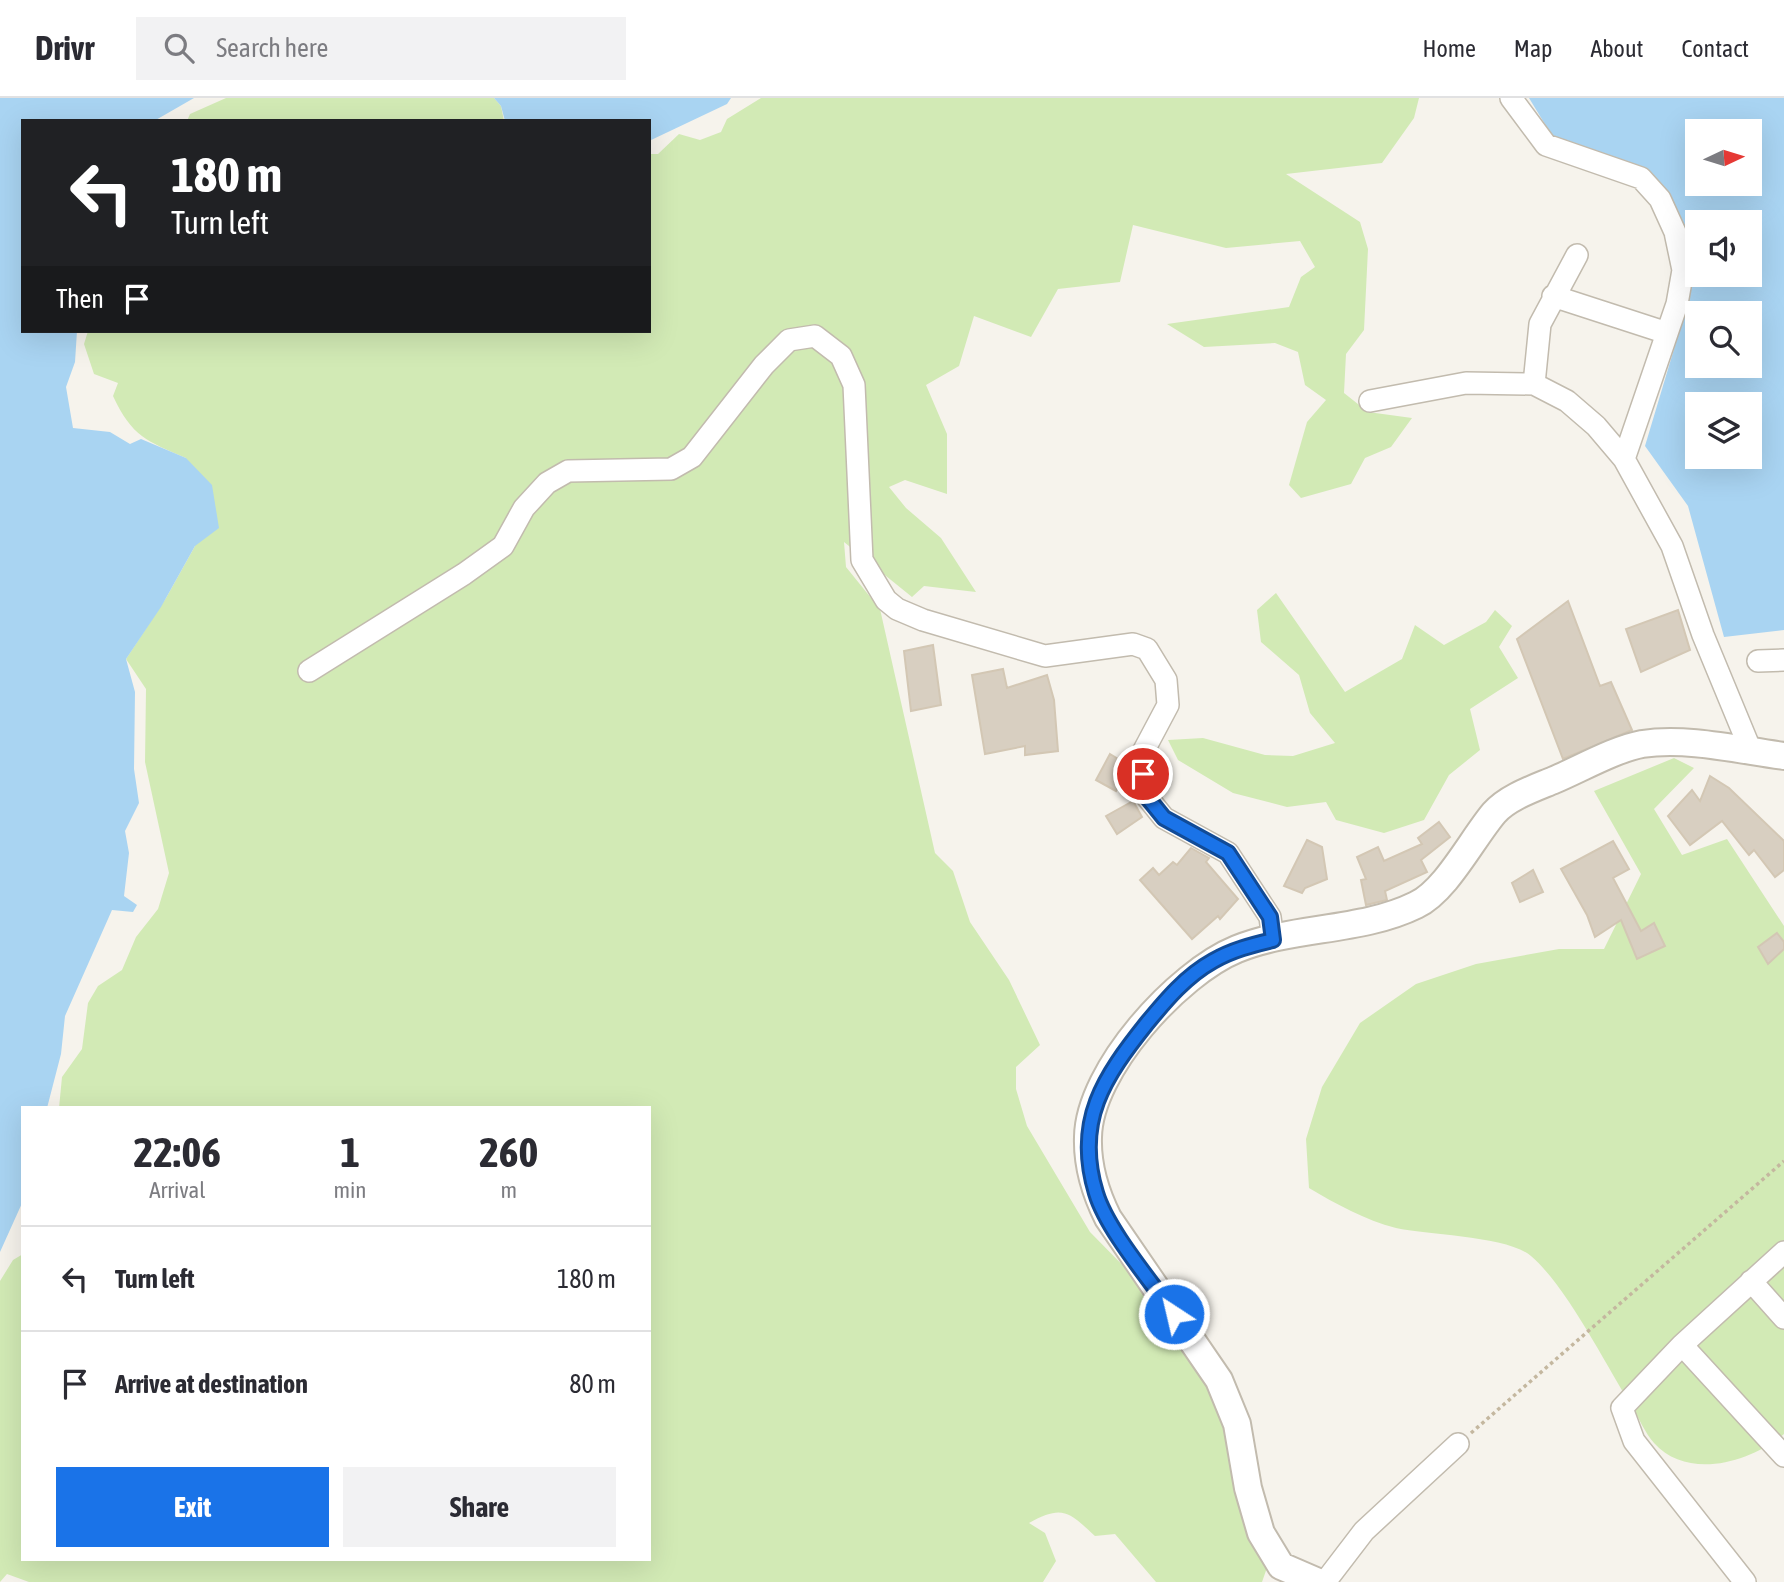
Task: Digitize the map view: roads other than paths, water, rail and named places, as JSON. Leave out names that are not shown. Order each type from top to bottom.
[{"type":"street","points":[[1511,98],[1546,145],[1641,178],[1660,199],[1675,232],[1683,270],[1677,304],[1624,459]]},
{"type":"street","points":[[1534,384],[1540,324],[1577,255]]},
{"type":"street","points":[[1553,296],[1667,333]]},
{"type":"street","points":[[309,671],[464,574],[503,545],[524,508],[547,483],[568,471],[671,469],[692,457],[764,365],[789,340],[815,336],[841,356],[854,385],[862,560],[886,600],[897,609],[923,620],[1045,656],[1133,644],[1147,649],[1166,680],[1168,705],[1142,754],[1143,792],[1164,818],[1228,853],[1270,917],[1273,940]]},
{"type":"street","points":[[1370,401],[1466,383],[1534,384],[1567,401],[1596,426],[1624,459],[1672,546],[1703,635],[1751,751]]},
{"type":"street","points":[[1758,660],[1784,660]]},
{"type":"street","points":[[1318,1582],[1281,1566],[1261,1533],[1248,1488],[1237,1424],[1219,1380],[1108,1218],[1091,1174],[1088,1135],[1094,1106],[1105,1079],[1158,1010],[1185,980],[1212,961],[1239,948],[1390,915],[1419,904],[1439,887],[1497,810],[1527,792],[1640,744],[1673,742],[1784,756]]},
{"type":"street","points":[[1745,1582],[1634,1441],[1622,1408],[1682,1345],[1784,1252]]},
{"type":"street","points":[[1751,1281],[1784,1318]]},
{"type":"street","points":[[1682,1345],[1784,1456]]},
{"type":"street","points":[[1325,1582],[1364,1531],[1458,1444]]},
{"type":"water","points":[[0,98],[194,98],[157,119],[21,119],[21,333],[77,333],[75,362],[66,387],[73,428],[110,432],[130,444],[141,439],[186,458],[212,485],[219,528],[195,546],[161,607],[126,659],[135,692],[134,769],[139,803],[125,831],[129,853],[124,896],[137,905],[133,912],[112,910],[65,1016],[61,1054],[48,1106],[21,1106],[21,1205],[0,1252]]},
{"type":"water","points":[[494,98],[731,98],[727,104],[651,140],[651,119],[504,119],[501,106]]},
{"type":"water","points":[[1529,98],[1784,98],[1784,630],[1724,637],[1688,506],[1645,446],[1685,312],[1685,378],[1762,378],[1762,301],[1688,301],[1689,287],[1762,287],[1762,210],[1685,210],[1685,228],[1678,210],[1653,179],[1617,158],[1554,139]]}]
